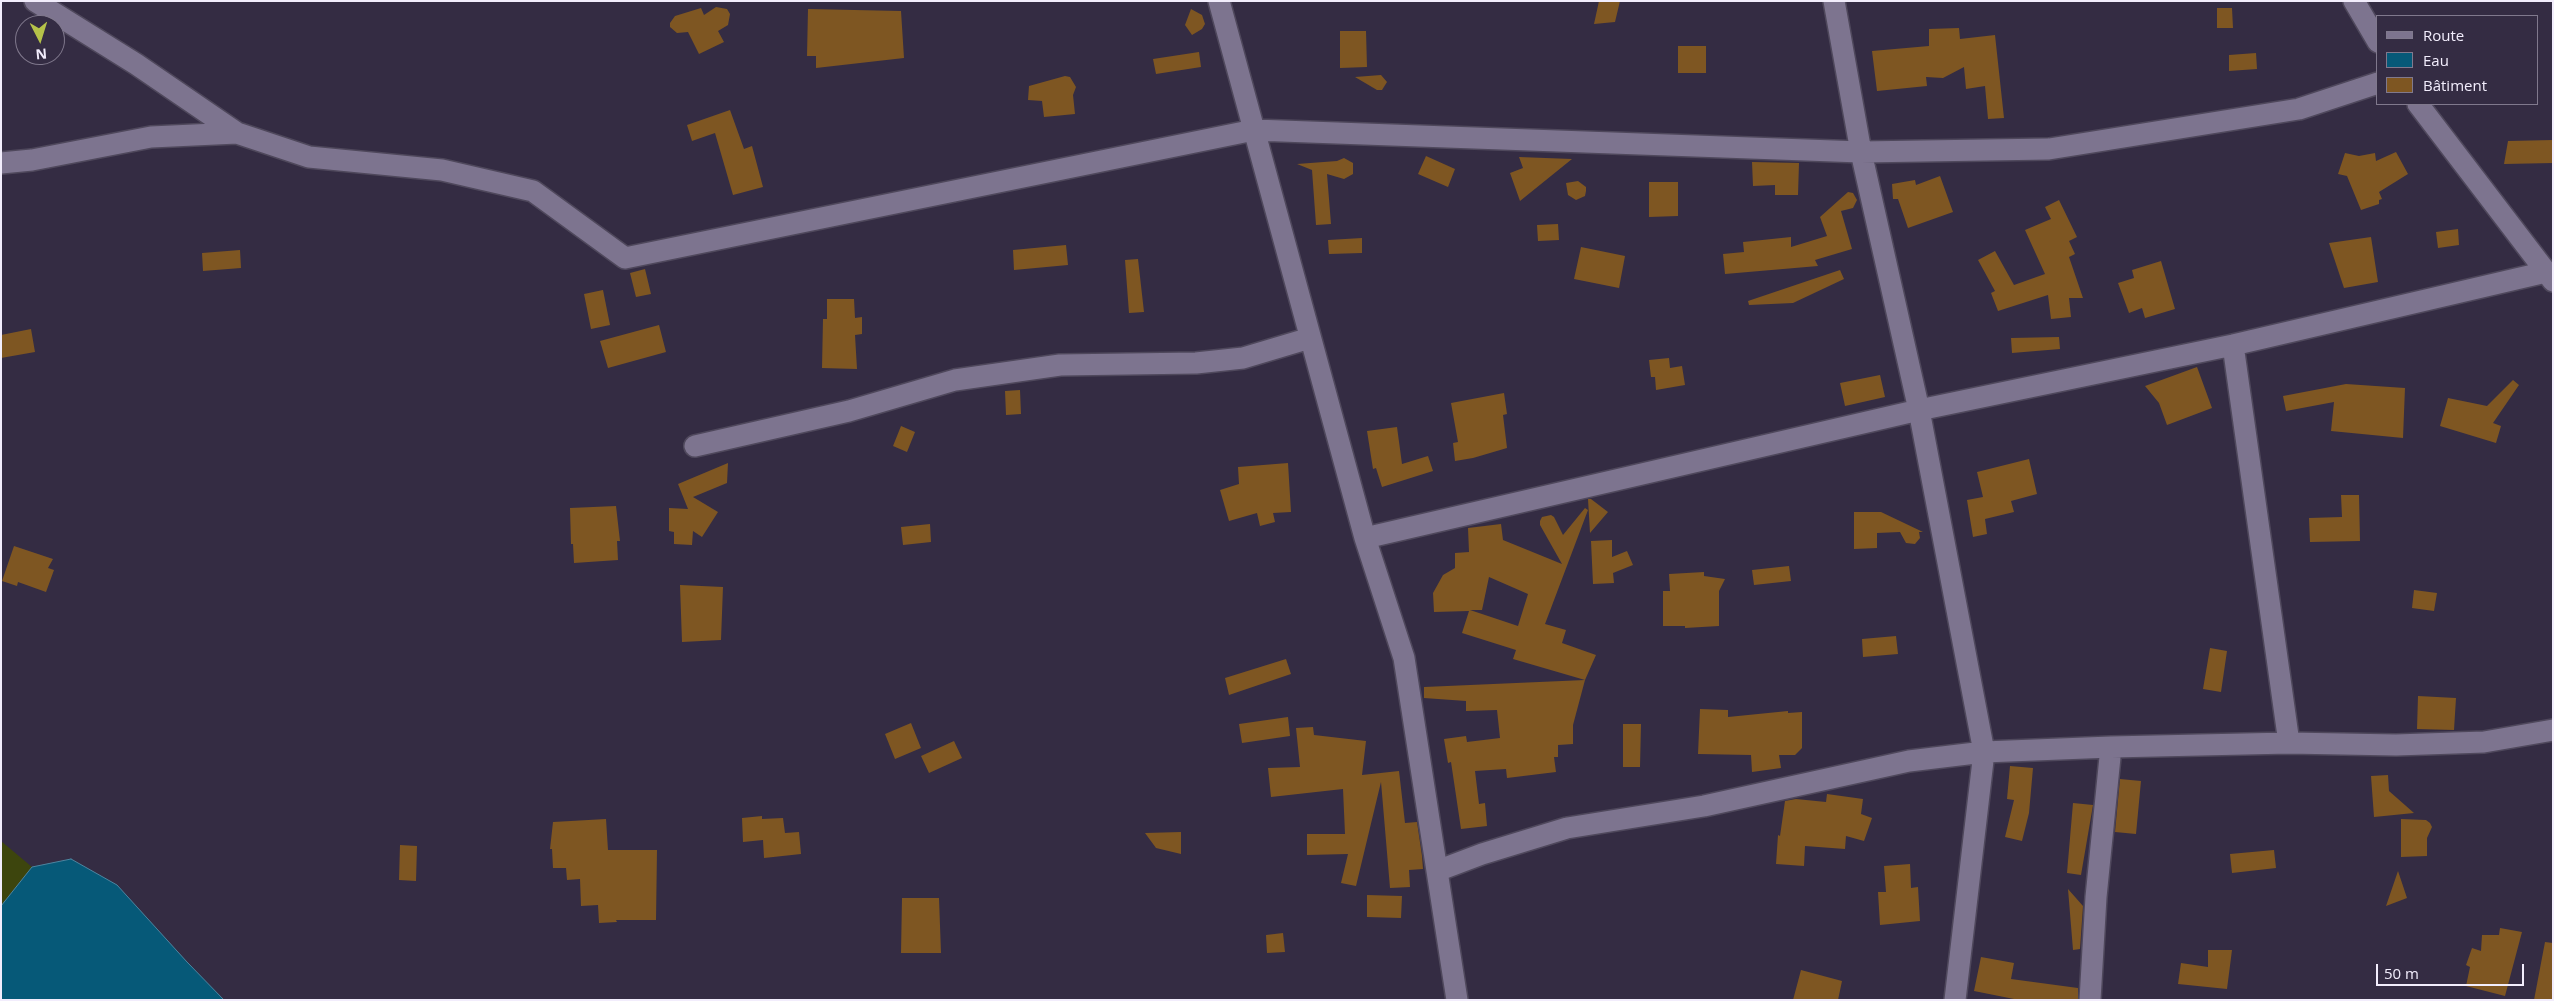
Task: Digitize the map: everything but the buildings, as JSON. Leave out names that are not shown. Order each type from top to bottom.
[{"type":"street","points":[[35,1],[136,64],[237,132],[309,157],[442,170],[533,191],[625,258],[1254,130],[1862,152],[2049,149],[2299,109],[2376,84]]},
{"type":"street","points":[[1219,1],[1365,538],[1404,658],[1457,1000]]},
{"type":"street","points":[[1834,1],[1862,152],[1919,410],[1984,752],[1955,1000]]},
{"type":"street","points":[[2354,1],[2376,39]]},
{"type":"street","points":[[1365,538],[1919,410],[2550,277],[2419,105]]},
{"type":"street","points":[[1,164],[32,160],[151,137],[237,132]]},
{"type":"street","points":[[695,446],[849,411],[955,380],[1060,365],[1196,363],[1244,358],[1310,338]]},
{"type":"street","points":[[2233,345],[2289,743]]},
{"type":"street","points":[[1437,871],[1482,854],[1567,828],[1704,806],[1909,761],[1984,752],[2111,747],[2289,743],[2396,745],[2484,742],[2553,730]]},
{"type":"street","points":[[2090,1000],[2096,897],[2111,747]]},
{"type":"green space","points":[[1,841],[32,867],[1,906]]},
{"type":"water","points":[[71,859],[117,885],[224,1000],[1,1000],[1,906],[32,867]]}]
